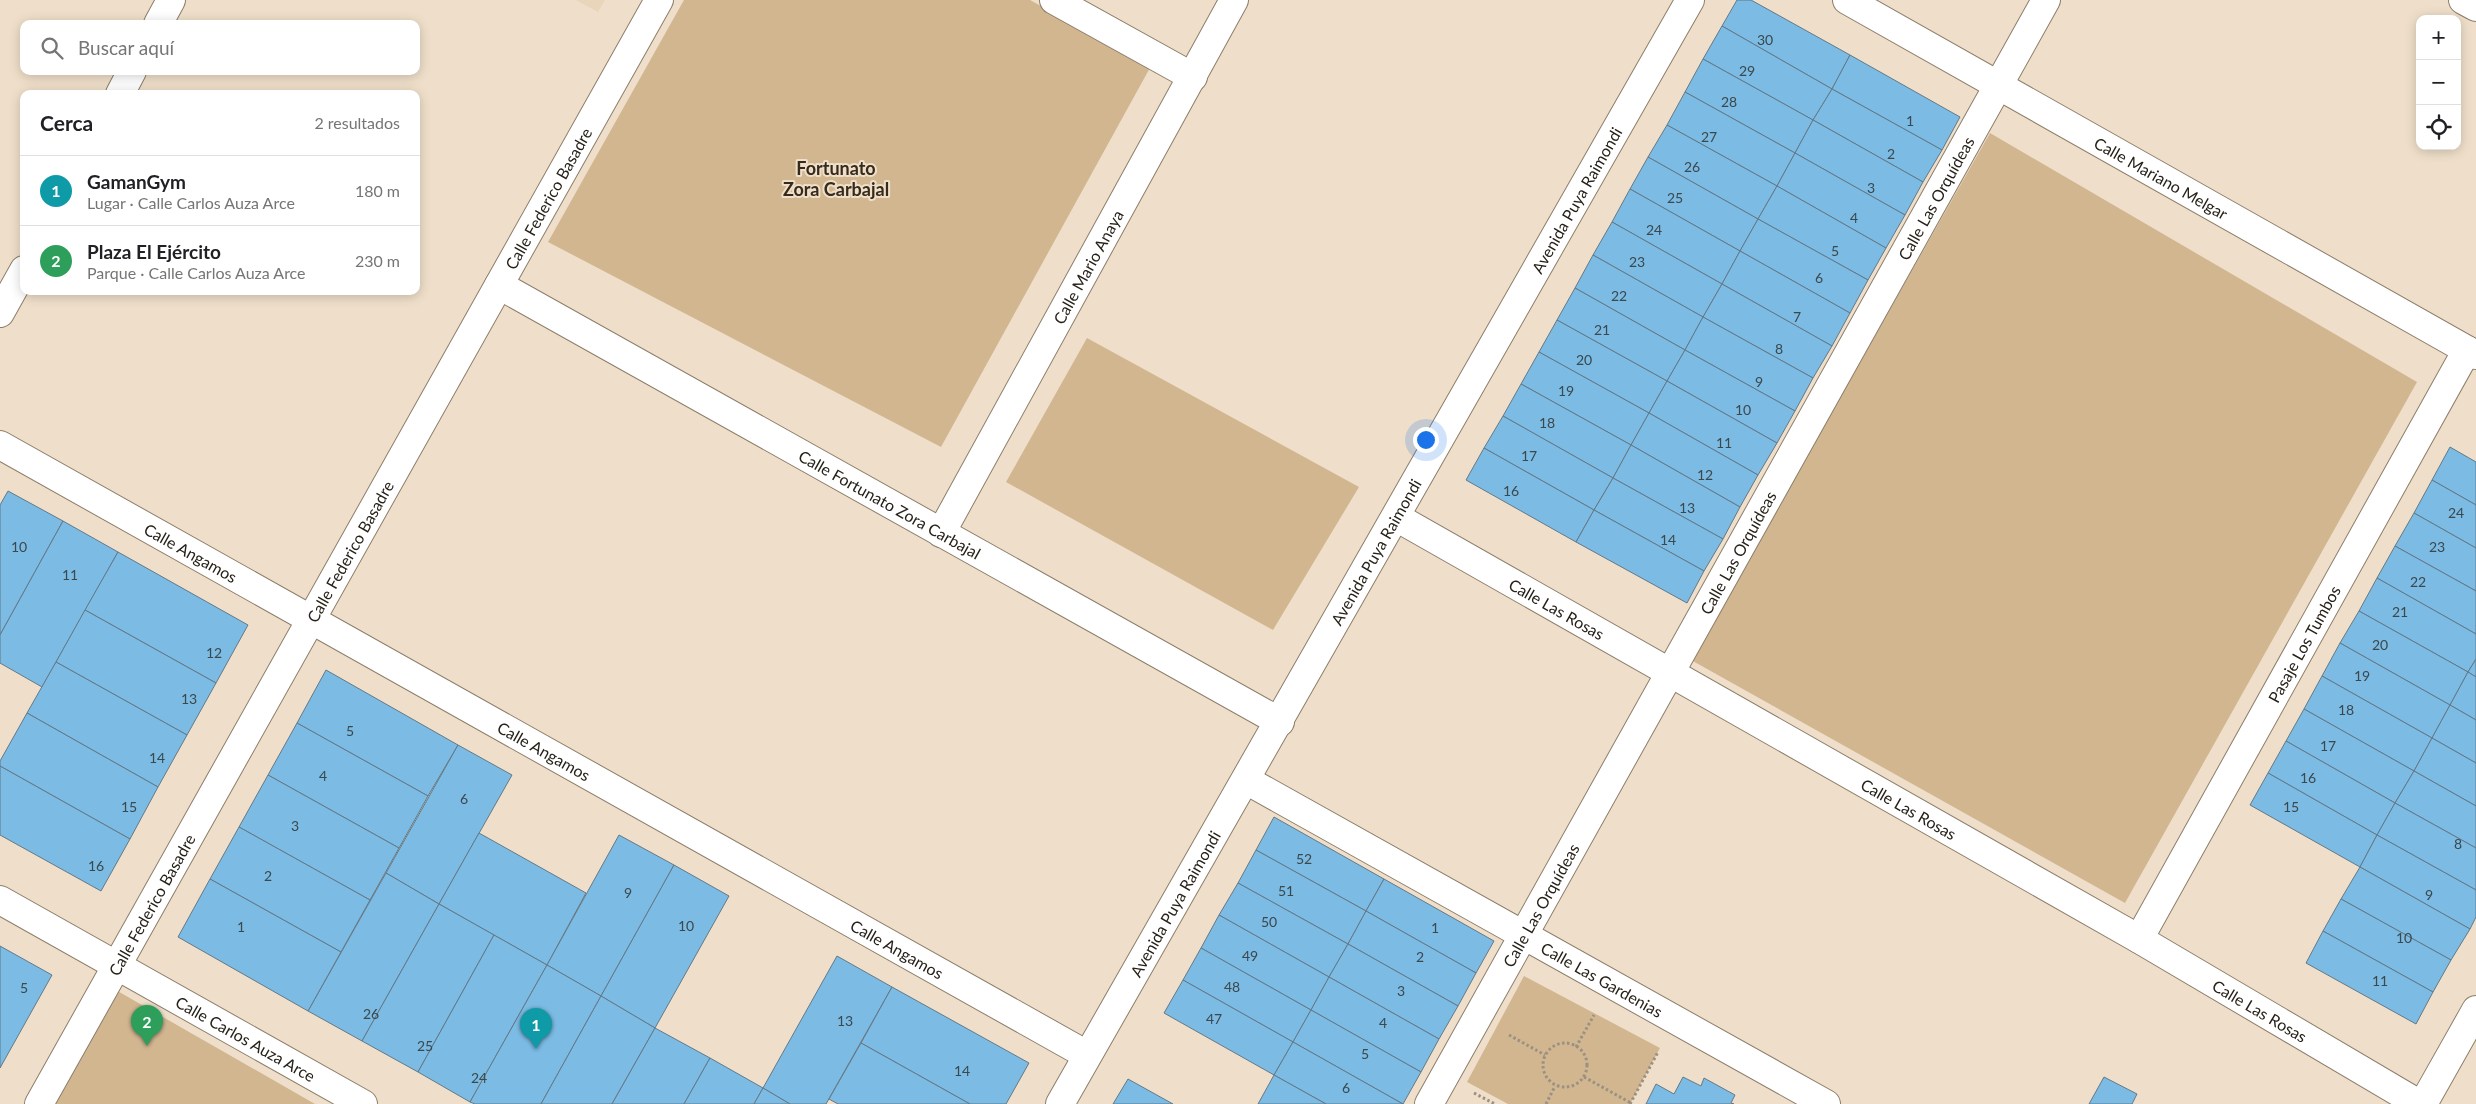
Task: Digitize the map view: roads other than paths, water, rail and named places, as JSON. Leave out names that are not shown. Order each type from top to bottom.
[{"type":"street","points":[[160,20],[171,0]]},
{"type":"street","name":"Calle Federico Basadre","points":[[39,1104],[659,0]]},
{"type":"street","points":[[1054,0],[1193,77]]},
{"type":"street","name":"Calle Mario Anaya","points":[[941,533],[1234,0]]},
{"type":"street","name":"Avenida Puya Raimondi","points":[[1060,1104],[1280,722],[1690,0]]},
{"type":"street","name":"Calle Mariano Melgar","points":[[1847,0],[2472,352]]},
{"type":"street","name":"Calle Las Orquídeas","points":[[1429,1104],[2046,0]]},
{"type":"street","points":[[2463,0],[2476,7]]},
{"type":"street","points":[[122,90],[130,75]]},
{"type":"street","points":[[0,313],[20,277]]},
{"type":"street","name":"Calle Fortunato Zora Carbajal","points":[[500,284],[1280,722]]},
{"type":"street","name":"Pasaje Los Tumbos","points":[[2139,939],[2472,352]]},
{"type":"street","name":"Calle Angamos","points":[[0,446],[1087,1055]]},
{"type":"street","name":"Calle Las Rosas","points":[[1396,517],[2139,939],[2421,1104]]},
{"type":"street","name":"Calle Las Gardenias","points":[[1246,780],[1826,1104]]},
{"type":"street","name":"Calle Carlos Auza Arce","points":[[0,900],[362,1104]]},
{"type":"street","points":[[2421,1104],[2476,1010]]},
{"type":"place","name":"Plaza El Ejército","points":[[147,1046]]},
{"type":"place","name":"GamanGym","points":[[536,1049]]},
{"type":"district","name":"Fortunato Zora Carbajal","points":[[836,178]]}]
